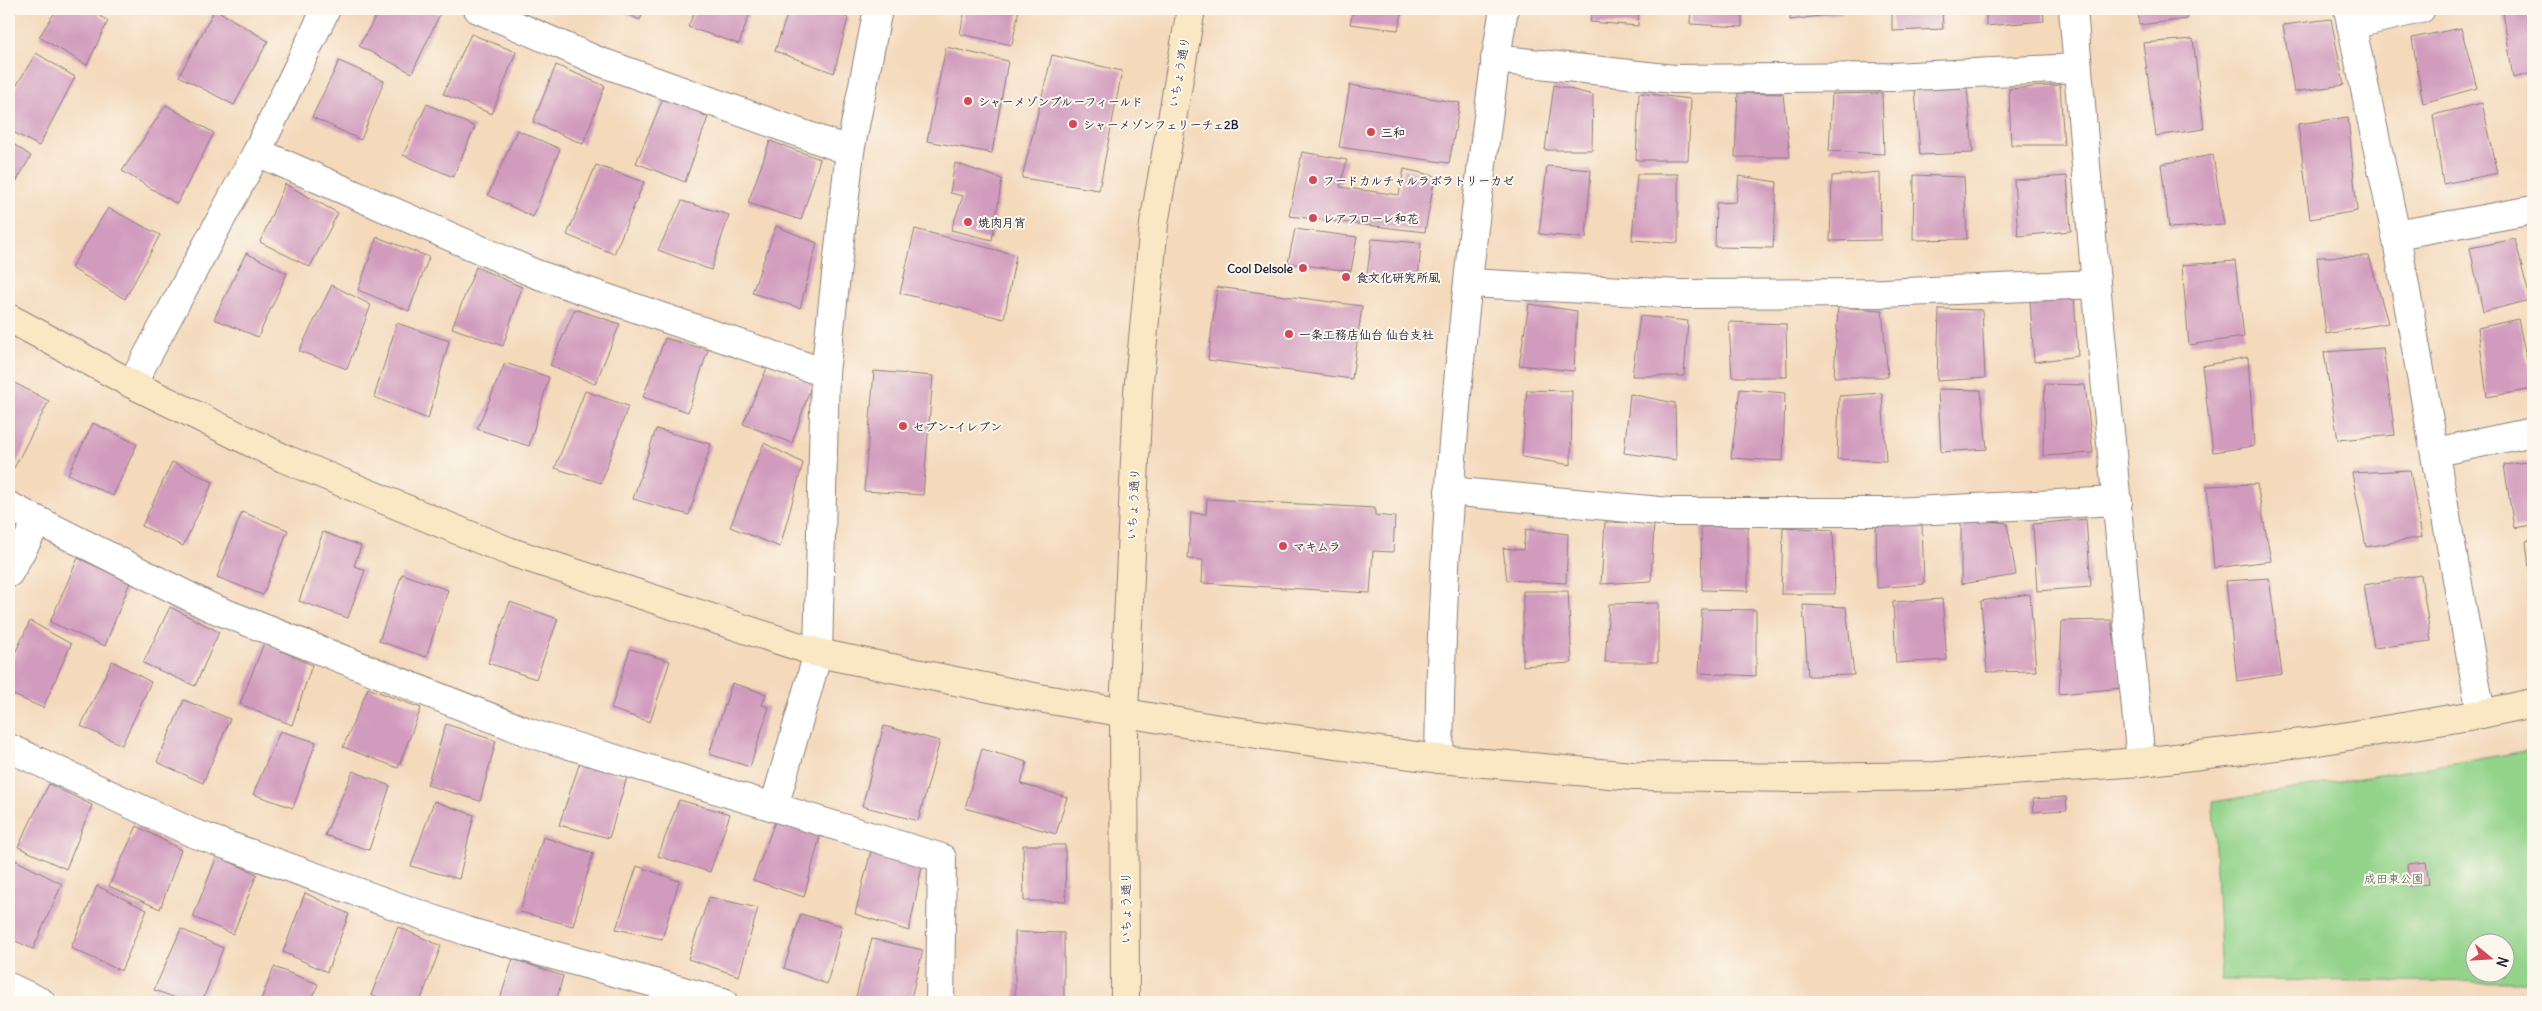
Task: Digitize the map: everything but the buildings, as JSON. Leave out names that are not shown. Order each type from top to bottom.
[{"type":"street","points":[[132,384],[256,152],[326,9]]},
{"type":"street","points":[[478,9],[598,61],[850,151]]},
{"type":"street","points":[[774,807],[818,653],[825,373],[850,151],[878,9]]},
{"type":"street","name":"いちょう通り","points":[[1125,1002],[1124,714],[1138,392],[1153,234],[1179,68],[1191,9]]},
{"type":"street","points":[[1439,759],[1449,491],[1468,283],[1495,59],[1504,9]]},
{"type":"street","points":[[2073,9],[2096,284],[2118,501],[2141,762]]},
{"type":"street","points":[[2421,9],[2350,17],[2396,235],[2481,714]]},
{"type":"street","points":[[1495,59],[1674,79],[1892,77],[2077,68]]},
{"type":"street","points":[[256,152],[536,274],[825,373]]},
{"type":"street","points":[[2396,235],[2533,210]]},
{"type":"street","points":[[1468,283],[1680,294],[1883,293],[2096,284]]},
{"type":"street","points":[[9,318],[132,384],[284,458],[508,551],[818,653],[1124,714],[1439,759],[1633,776],[1802,778],[1936,776],[2141,762],[2318,741],[2481,714],[2533,703]]},
{"type":"street","points":[[2436,452],[2533,432]]},
{"type":"street","points":[[1449,491],[1670,512],[1892,512],[2118,501]]},
{"type":"street","points":[[9,506],[210,607],[530,733],[942,858],[940,1002]]},
{"type":"street","points":[[9,573],[38,521]]},
{"type":"street","points":[[9,748],[193,833],[448,925],[723,1002]]},
{"type":"street","points":[[9,987],[41,1002]]},
{"type":"green space","name":"成田東公園","points":[[2533,750],[2533,982],[2514,982],[2514,934],[2464,934],[2464,982],[2221,980],[2213,802]]},
{"type":"place","name":"シャーメゾンブルーフィールド","points":[[968,101]]},
{"type":"place","name":"シャーメゾンフェリーチェ2B","points":[[1073,124]]},
{"type":"place","name":"三和","points":[[1371,132]]},
{"type":"place","name":"フードカルチャルラボラトリーカゼ","points":[[1313,180]]},
{"type":"place","name":"レアフローレ和花","points":[[1313,218]]},
{"type":"place","name":"焼肉月宵","points":[[968,222]]},
{"type":"place","name":"Cool Delsole","points":[[1303,268]]},
{"type":"place","name":"食文化研究所風","points":[[1346,277]]},
{"type":"place","name":"一条工務店仙台 仙台支社","points":[[1289,334]]},
{"type":"place","name":"セブン-イレブン","points":[[903,426]]},
{"type":"place","name":"マキムラ","points":[[1283,546]]}]
